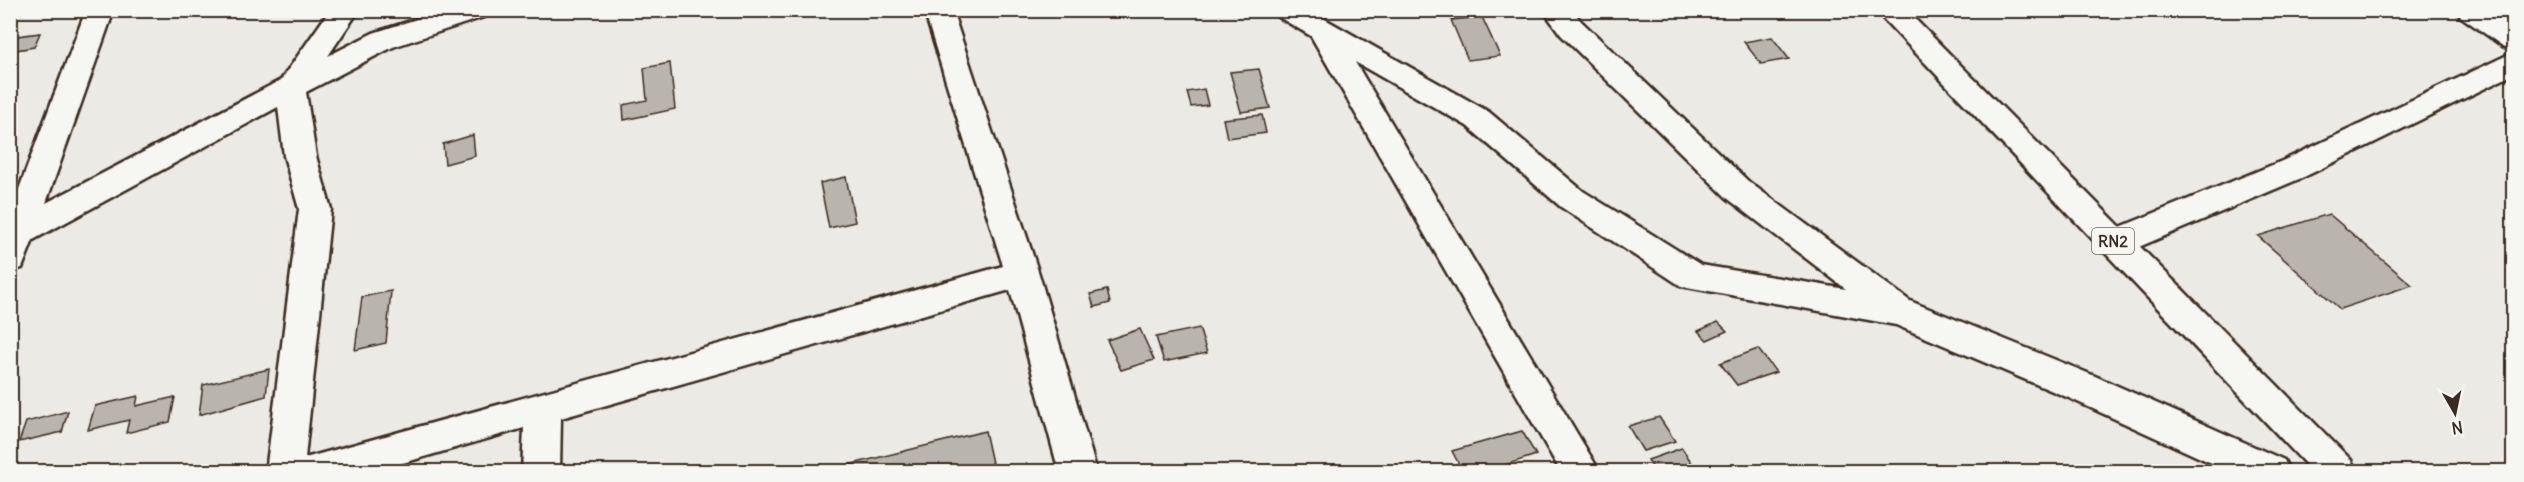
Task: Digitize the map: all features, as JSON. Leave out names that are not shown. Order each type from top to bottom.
[{"type":"main road","points":[[15,246],[100,10]]},
{"type":"main road","points":[[285,471],[315,209],[300,156],[291,87],[345,10]]},
{"type":"main road","points":[[15,246],[291,87],[383,40],[477,10]]},
{"type":"main road","points":[[938,10],[1022,274],[1078,471]]},
{"type":"main road","points":[[1287,10],[1324,34],[1478,119],[1572,199],[1693,277],[1901,312],[2082,387],[2271,471]]},
{"type":"main road","points":[[1557,10],[1571,28],[1738,190],[1901,312]]},
{"type":"main road","name":"RN2","points":[[1889,10],[2338,471]]},
{"type":"main road","points":[[2470,10],[2514,40]]},
{"type":"main road","points":[[1324,34],[1581,471]]},
{"type":"main road","points":[[2115,243],[2293,169],[2514,62]]},
{"type":"main road","points":[[313,471],[1022,274]]},
{"type":"main road","points":[[541,471],[543,408]]},
{"type":"building","points":[[1482,17],[1500,56],[1468,60],[1451,20]]},
{"type":"building","points":[[40,33],[34,47],[10,51],[10,37]]},
{"type":"building","points":[[1772,37],[1789,59],[1761,64],[1744,42]]},
{"type":"building","points":[[670,63],[675,109],[624,120],[623,105],[647,100],[644,68]]},
{"type":"building","points":[[1259,69],[1270,108],[1241,112],[1230,72]]},
{"type":"building","points":[[1204,89],[1208,105],[1191,107],[1187,92]]},
{"type":"building","points":[[1262,115],[1266,133],[1227,138],[1223,119]]},
{"type":"building","points":[[473,135],[475,156],[445,164],[443,144]]},
{"type":"building","points":[[846,177],[855,222],[829,228],[820,183]]},
{"type":"building","points":[[2329,214],[2412,285],[2340,309],[2258,236]]},
{"type":"building","points":[[1107,290],[1110,303],[1094,307],[1090,294]]},
{"type":"building","points":[[391,291],[386,343],[355,350],[362,297]]},
{"type":"building","points":[[1718,322],[1727,331],[1707,340],[1698,331]]},
{"type":"building","points":[[1199,328],[1207,353],[1164,362],[1156,337]]},
{"type":"building","points":[[1140,329],[1154,360],[1121,370],[1107,340]]},
{"type":"building","points":[[1758,349],[1776,372],[1737,385],[1720,363]]},
{"type":"building","points":[[269,369],[266,396],[199,415],[203,385]]},
{"type":"building","points":[[138,396],[136,406],[175,397],[170,422],[126,433],[129,420],[88,430],[95,406]]},
{"type":"building","points":[[68,411],[62,432],[19,442],[26,422]]},
{"type":"building","points":[[1659,417],[1675,441],[1643,451],[1628,426]]},
{"type":"building","points":[[985,431],[994,472],[841,472],[840,467]]},
{"type":"building","points":[[1522,431],[1536,455],[1483,472],[1463,472],[1452,451]]},
{"type":"building","points":[[1682,448],[1698,472],[1655,472],[1648,460]]}]
